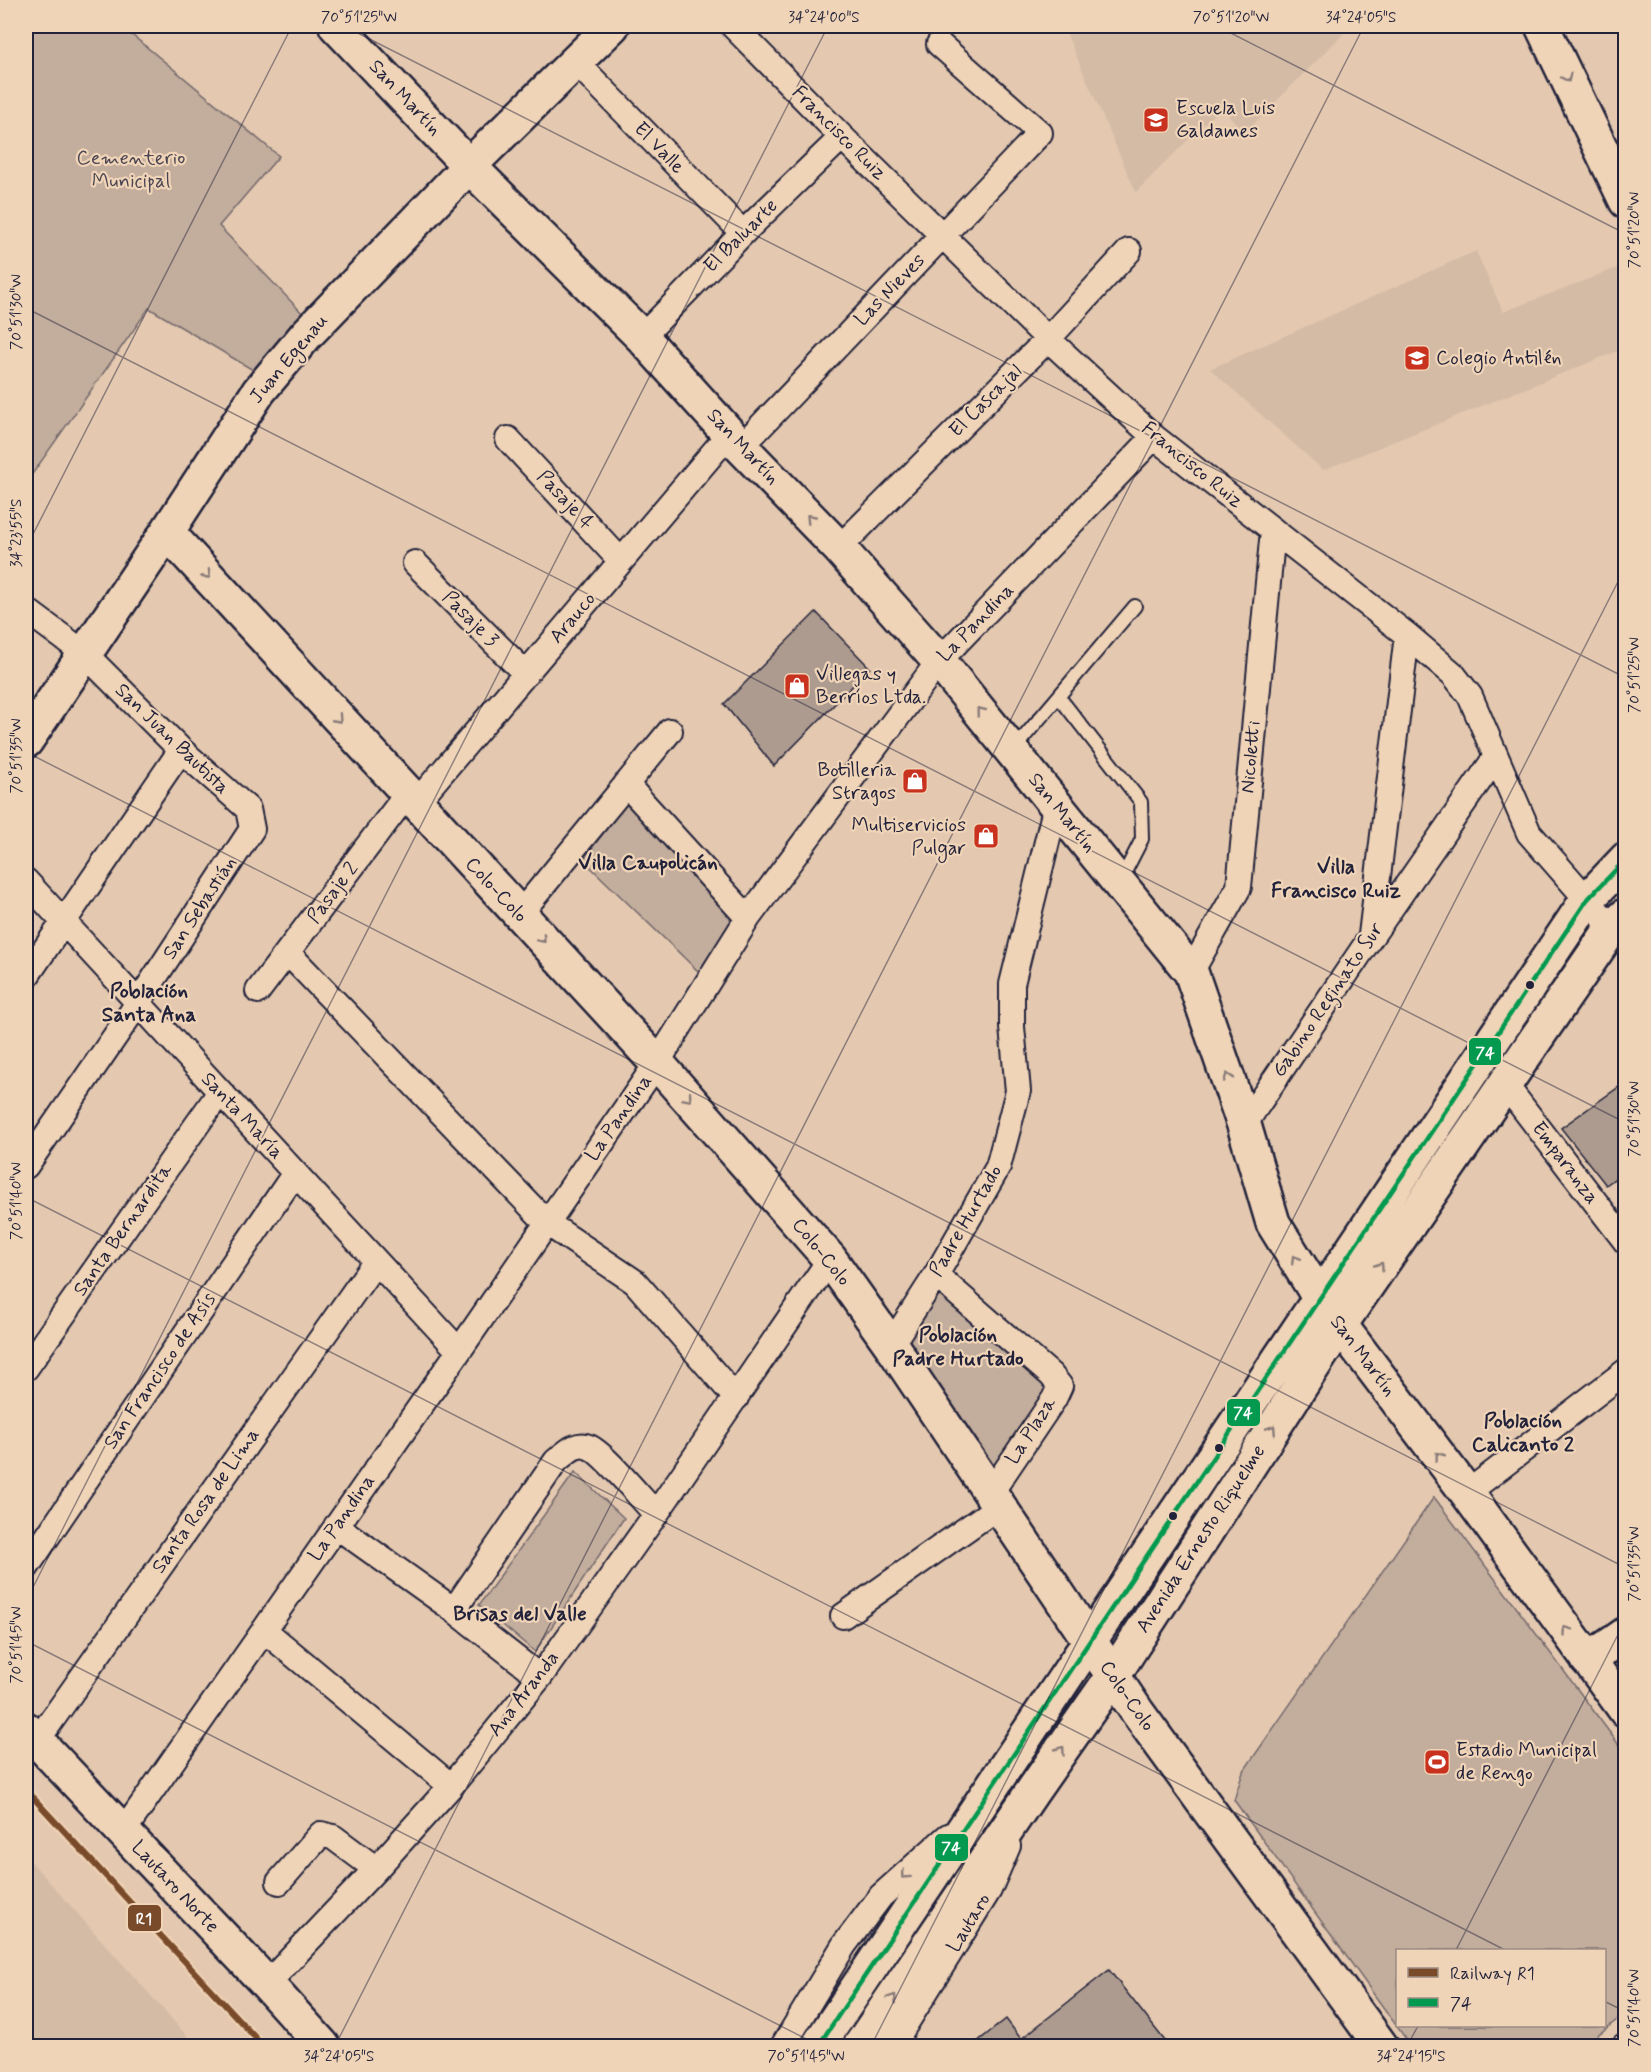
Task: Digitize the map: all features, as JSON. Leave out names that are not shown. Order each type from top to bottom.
[{"type":"main road","name":"San Martín","points":[[336,26],[469,166],[642,337],[735,440],[839,548],[939,661],[1191,972],[1244,1125],[1273,1223],[1318,1297],[1467,1493],[1626,1711]]},
{"type":"main road","name":"Juan Egenau","points":[[26,741],[259,391],[306,335],[469,166],[612,26]]},
{"type":"main road","points":[[1542,26],[1626,201]]},
{"type":"main road","name":"Colo-Colo","points":[[167,532],[657,1063],[830,1259],[891,1345],[1113,1676],[1381,2046]]},
{"type":"main road","name":"Avenida Ernesto Riquelme","points":[[818,2046],[1090,1642],[1318,1297],[1587,900],[1626,859]]},
{"type":"main road","name":"Avenida Ernesto Riquelme","points":[[860,2046],[1113,1676],[1340,1325],[1504,1083],[1619,921]]},
{"type":"main road","points":[[1588,1659],[1626,1634]]},
{"type":"main road","name":"Lautaro Norte","points":[[31,1735],[267,1984],[322,2046]]},
{"type":"street","name":"Francisco Ruiz","points":[[733,26],[842,137],[1048,339],[1154,437],[1407,635],[1453,674],[1470,696],[1529,833],[1587,900],[1619,921]]},
{"type":"street","name":"Las Nieves","points":[[735,440],[943,235],[1040,133],[939,44]]},
{"type":"street","name":"El Valle","points":[[576,62],[743,233]]},
{"type":"street","name":"El Baluarte","points":[[642,337],[743,233],[842,137]]},
{"type":"street","name":"El Cascajal","points":[[839,548],[1048,339],[1129,250]]},
{"type":"street","name":"La Pandina","points":[[123,1832],[657,1063],[748,918],[939,661],[1154,437]]},
{"type":"street","name":"Pasaje 4","points":[[508,439],[621,561]]},
{"type":"street","name":"Arauco","points":[[411,799],[526,674],[621,561],[735,440]]},
{"type":"street","name":"Nicoletti","points":[[1191,972],[1239,887],[1273,530]]},
{"type":"street","name":"Pasaje 3","points":[[415,564],[526,674]]},
{"type":"street","name":"San Juan Bautista","points":[[26,610],[84,653],[181,750],[248,809],[252,829]]},
{"type":"street","points":[[1371,937],[1407,635]]},
{"type":"street","points":[[519,915],[670,731]]},
{"type":"street","points":[[26,976],[181,750]]},
{"type":"street","name":"Gabino Reginato Sur","points":[[1244,1125],[1495,758]]},
{"type":"street","points":[[626,784],[748,918]]},
{"type":"street","name":"Pasaje 2","points":[[258,991],[411,799]]},
{"type":"street","name":"Padre Hurtado","points":[[891,1345],[936,1275],[998,1167],[1003,1152],[1018,1091],[1012,1027],[1012,984],[1056,805]]},
{"type":"street","name":"San Sebastián","points":[[26,1166],[138,1003],[252,829]]},
{"type":"street","name":"Santa María","points":[[26,881],[459,1351]]},
{"type":"street","points":[[288,953],[547,1223],[635,1282],[736,1398]]},
{"type":"street","name":"Emparanza","points":[[1504,1083],[1626,1242]]},
{"type":"street","name":"Santa Bernardita","points":[[26,1368],[220,1092]]},
{"type":"street","name":"San Francisco de Asís","points":[[26,1568],[295,1173]]},
{"type":"street","name":"Ana Aranda","points":[[267,1984],[451,1786],[540,1677],[656,1514],[830,1259]]},
{"type":"street","name":"Santa Rosa de Lima","points":[[31,1735],[376,1261]]},
{"type":"street","name":"La Plaza","points":[[843,1616],[994,1500],[1060,1386],[1052,1375],[936,1275]]},
{"type":"street","points":[[1467,1493],[1626,1371]]},
{"type":"street","points":[[454,1610],[556,1461],[569,1449],[588,1446],[601,1456],[656,1514]]},
{"type":"street","points":[[336,1526],[454,1610],[540,1677]]},
{"type":"street","points":[[264,1630],[451,1786]]},
{"type":"street","name":"Lautaro","points":[[892,2046],[988,1890],[1032,1792]]},
{"type":"street","points":[[783,2046],[844,1945],[881,1896],[978,1807]]},
{"type":"street","points":[[279,1882],[321,1834],[333,1837],[376,1869]]},
{"type":"lane","points":[[1012,751],[1135,606]]},
{"type":"lane","points":[[1059,697],[1141,802],[1142,839],[1120,884]]},
{"type":"shaded area","name":"Escuela Luis Galdames","points":[[1063,26],[1351,26],[1245,133],[1221,107],[1136,192]]},
{"type":"shaded area","name":"Colegio Antilén","points":[[1476,251],[1503,312],[1625,265],[1625,348],[1323,470],[1210,369]]},
{"type":"shaded area","points":[[26,1856],[196,2046],[26,2046]]},
{"type":"green space","name":"Cementerio Municipal","points":[[26,26],[121,26],[279,156],[219,226],[306,317],[258,373],[149,308],[26,483]]},
{"type":"green space","points":[[626,803],[736,917],[699,972],[583,860]]},
{"type":"green space","points":[[935,1283],[1052,1388],[979,1503],[894,1350]]},
{"type":"green space","points":[[575,1472],[624,1518],[535,1652],[479,1605]]},
{"type":"green space","name":"Estadio Municipal de Rengo","points":[[1434,1497],[1625,1753],[1625,2014],[1583,2046],[1411,2046],[1397,2027],[1606,2027],[1606,1949],[1396,1949],[1396,2025],[1234,1800],[1243,1772]]},
{"type":"green space","points":[[1076,1687],[1085,1699],[844,2046],[827,2046]]},
{"type":"building","name":"Villegas y Berríos Ltda.","points":[[816,612],[870,668],[774,766],[724,704]]},
{"type":"building","points":[[1626,1082],[1626,1170],[1606,1185],[1561,1128]]},
{"type":"building","points":[[1109,1970],[1169,2046],[972,2046],[1006,2019],[1021,2039]]},
{"type":"rail line","name":"R1","points":[[26,1790],[263,2046]]},
{"type":"transit line","name":"74","points":[[818,2046],[1587,900],[1626,859]]},
{"type":"place","name":"Escuela Luis Galdames","points":[[1156,120]]},
{"type":"place","name":"Colegio Antilén","points":[[1417,358]]},
{"type":"place","name":"Villegas y Berríos Ltda.","points":[[797,686]]},
{"type":"place","name":"Botilleria Stragos","points":[[915,781]]},
{"type":"place","name":"Multiservicios Pulgar","points":[[986,836]]},
{"type":"place","name":"Estadio Municipal de Rengo","points":[[1437,1762]]},
{"type":"district","name":"Villa Caupolicán","points":[[648,863]]},
{"type":"district","name":"Villa Francisco Ruiz","points":[[1336,879]]},
{"type":"district","name":"Población Santa Ana","points":[[149,1003]]},
{"type":"district","name":"Población Padre Hurtado","points":[[958,1347]]},
{"type":"district","name":"Población Calicanto 2","points":[[1523,1433]]},
{"type":"district","name":"Brisas del Valle","points":[[520,1614]]}]
